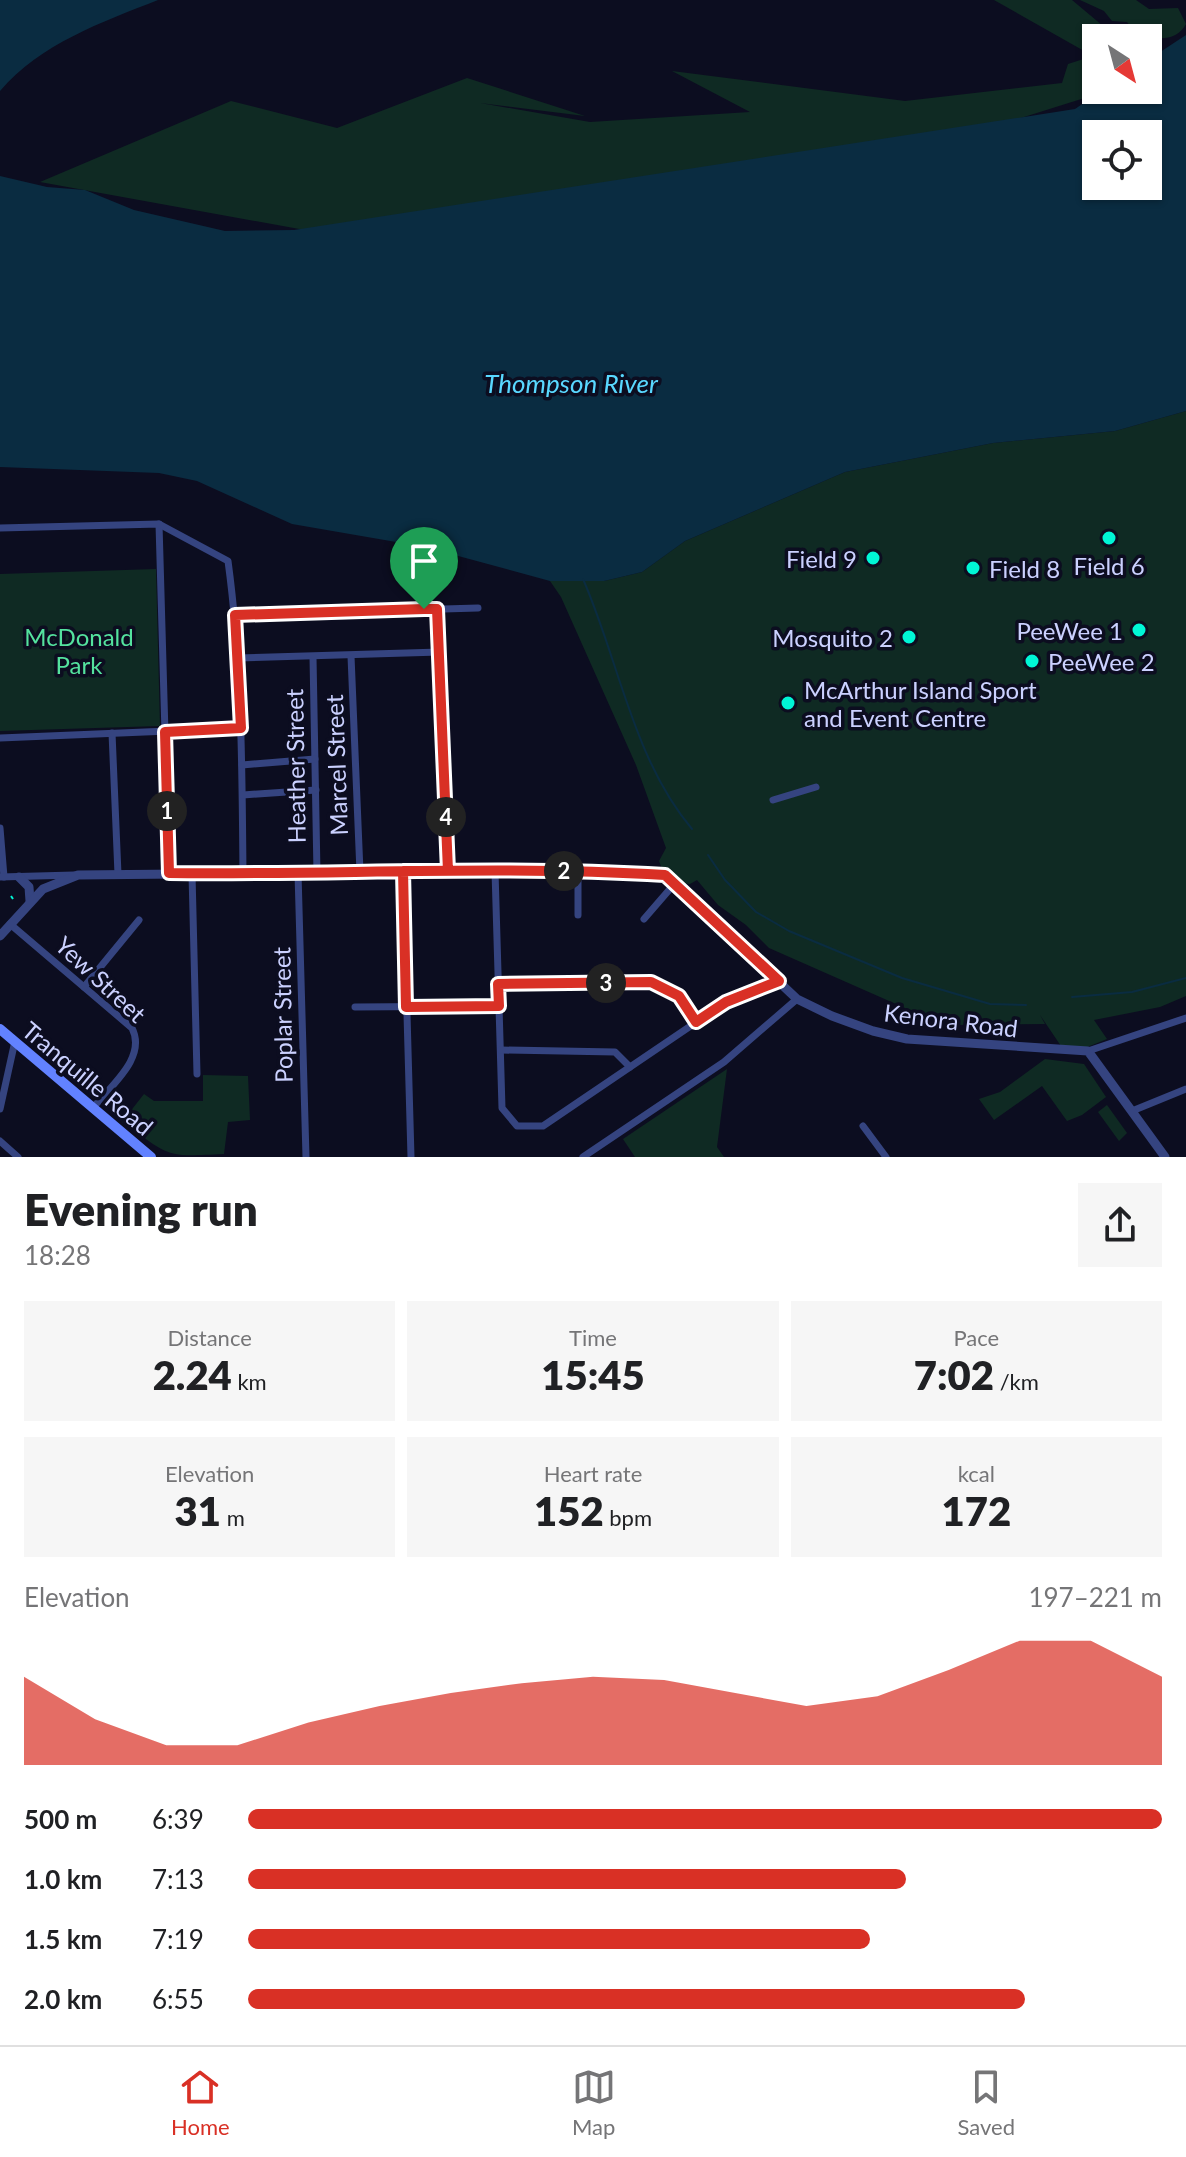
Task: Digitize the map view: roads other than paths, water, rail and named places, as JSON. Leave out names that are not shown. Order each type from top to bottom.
[{"type":"main road","name":"Tranquille Road","points":[[0,1029],[151,1157]]},
{"type":"street","points":[[159,524],[169,873]]},
{"type":"street","points":[[0,528],[159,524],[228,561],[238,658],[243,874]]},
{"type":"street","points":[[235,615],[478,608]]},
{"type":"street","points":[[437,609],[448,871]]},
{"type":"street","points":[[238,658],[440,652]]},
{"type":"street","name":"Marcel Street","points":[[351,656],[360,872]]},
{"type":"street","name":"Heather Street","points":[[313,657],[317,873]]},
{"type":"street","points":[[0,738],[241,728]]},
{"type":"street","points":[[112,733],[118,874]]},
{"type":"street","points":[[242,765],[315,759]]},
{"type":"street","points":[[773,800],[816,787]]},
{"type":"street","points":[[243,795],[316,790]]},
{"type":"street","points":[[0,828],[2,877],[578,871],[578,915]]},
{"type":"street","points":[[403,871],[411,1157]]},
{"type":"street","points":[[495,871],[502,1108],[510,1120],[528,1129],[543,1126],[726,1002],[779,981]]},
{"type":"street","name":"Kenora Road","points":[[578,871],[665,875],[676,882],[797,999],[873,1031],[907,1039],[1088,1051],[1186,1018]]},
{"type":"street","name":"Poplar Street","points":[[298,873],[306,1157]]},
{"type":"street","points":[[192,874],[197,1074]]},
{"type":"street","points":[[0,936],[30,901],[56,881],[78,875]]},
{"type":"street","points":[[19,877],[29,887],[30,901]]},
{"type":"street","points":[[644,919],[676,882]]},
{"type":"street","points":[[84,987],[139,920]]},
{"type":"street","name":"Yew Street","points":[[10,924],[132,1028],[139,1040],[137,1053],[93,1108]]},
{"type":"street","points":[[498,984],[651,982],[679,996],[696,1022]]},
{"type":"street","points":[[583,1157],[724,1062],[797,999]]},
{"type":"street","points":[[355,1007],[499,1006]]},
{"type":"street","points":[[0,1109],[15,1041]]},
{"type":"street","points":[[501,1050],[615,1052],[630,1067]]},
{"type":"street","points":[[1088,1051],[1165,1157]]},
{"type":"street","points":[[1132,1111],[1186,1089]]},
{"type":"street","points":[[863,1126],[886,1157]]},
{"type":"street","points":[[0,1141],[18,1157]]},
{"type":"water","points":[[0,0],[158,0],[94,26],[53,47],[16,74],[0,91]]},
{"type":"water","name":"Thompson River","points":[[1186,35],[1186,411],[1115,431],[993,443],[845,472],[685,541],[642,572],[604,581],[550,581],[425,547],[292,524],[197,481],[159,473],[0,467],[0,176],[47,187],[85,190],[134,210],[225,231],[294,230],[1075,109],[1082,104],[1162,104],[1162,51]]},
{"type":"waterway","points":[[583,579],[641,741],[672,802],[692,829]]},
{"type":"waterway","points":[[708,855],[725,880],[756,912],[789,931],[902,978],[990,1004],[1026,1005]]},
{"type":"waterway","points":[[1072,997],[1132,992],[1186,978]]},
{"type":"place","name":"Field 6","points":[[1109,538]]},
{"type":"place","name":"Field 9","points":[[873,558]]},
{"type":"place","name":"Field 8","points":[[973,568]]},
{"type":"place","name":"PeeWee 1","points":[[1139,630]]},
{"type":"place","name":"Mosquito 2","points":[[909,637]]},
{"type":"place","name":"PeeWee 2","points":[[1032,661]]},
{"type":"place","name":"McArthur Island Sport and Event Centre","points":[[788,703]]},
{"type":"park label","name":"McDonald Park","points":[[79,650]]}]
